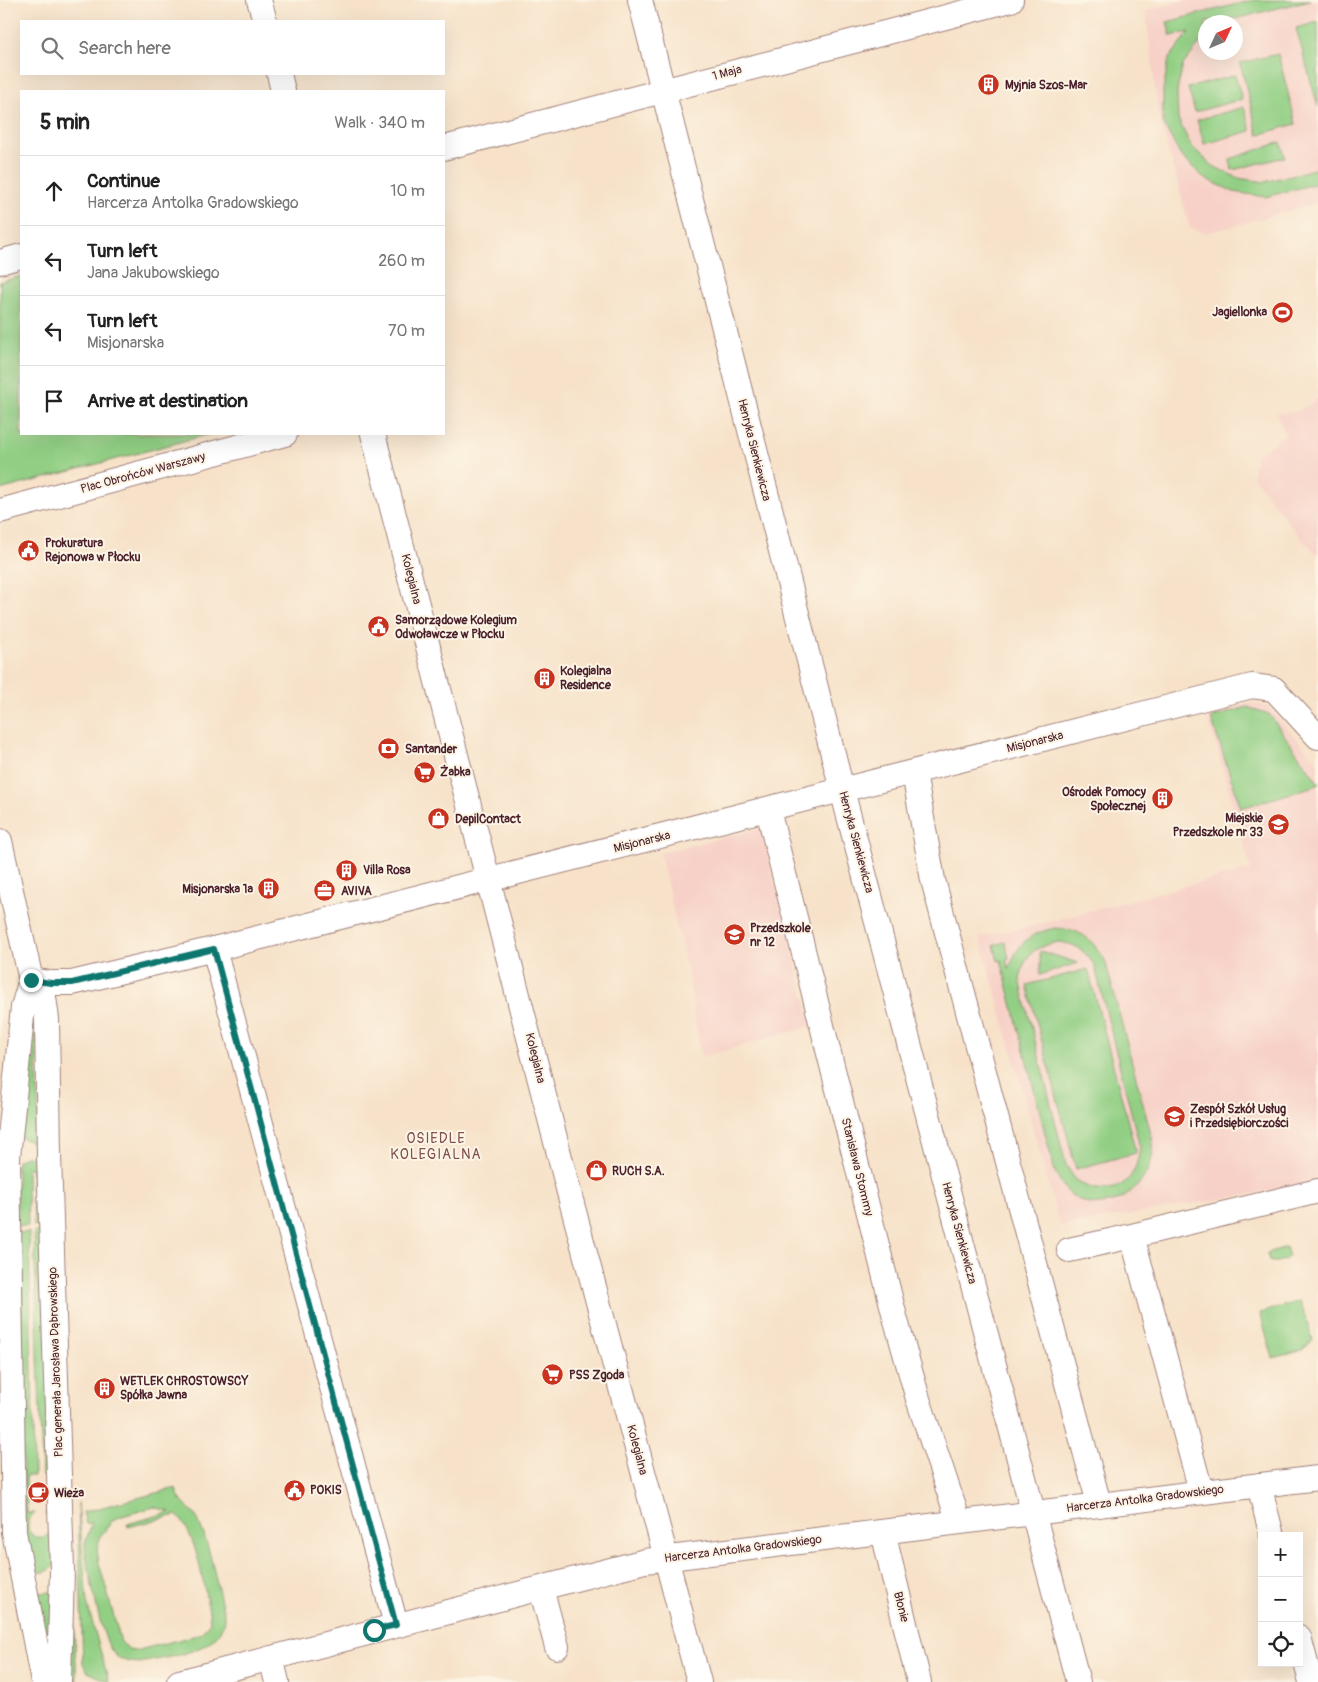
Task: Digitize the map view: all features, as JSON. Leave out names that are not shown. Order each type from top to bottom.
[{"type":"street","points":[[259,0],[265,20]]},
{"type":"street","name":"Henryka Sienkiewicza","points":[[640,0],[842,791],[1078,1682]]},
{"type":"street","name":"1 Maja","points":[[445,148],[1011,0]]},
{"type":"street","points":[[278,75],[283,90]]},
{"type":"street","points":[[0,262],[20,256]]},
{"type":"street","name":"Plac Obrońców Warszawy","points":[[0,511],[282,435]]},
{"type":"street","name":"Kolegialna","points":[[373,435],[699,1682]]},
{"type":"street","name":"Misjonarska","points":[[31,980],[51,983],[72,983],[214,949],[1252,686],[1274,689],[1318,737]]},
{"type":"street","points":[[914,773],[933,880],[1099,1504]]},
{"type":"street","name":"Stanisława Stommy","points":[[768,810],[895,1317],[918,1399],[959,1522]]},
{"type":"street","points":[[0,841],[31,980],[23,1007],[8,1157],[5,1218],[14,1532],[43,1682]]},
{"type":"street","points":[[214,949],[396,1625]]},
{"type":"street","name":"Plac generała Jarosława Dąbrowskiego","points":[[31,980],[44,997],[47,1019],[49,1155],[62,1570],[59,1682]]},
{"type":"street","points":[[8,1157],[20,1149],[32,1149],[49,1155]]},
{"type":"street","points":[[1069,1250],[1318,1191]]},
{"type":"street","points":[[1132,1236],[1201,1491]]},
{"type":"street","name":"Harcerza Antolka Gradowskiego","points":[[180,1682],[644,1561],[1318,1478]]},
{"type":"street","points":[[1259,1486],[1271,1532]]},
{"type":"street","name":"Błonie","points":[[883,1532],[919,1682]]},
{"type":"street","points":[[20,1566],[32,1580],[43,1582],[54,1580],[62,1570]]},
{"type":"street","points":[[541,1588],[557,1647]]},
{"type":"street","points":[[1303,1652],[1311,1682]]},
{"type":"street","points":[[271,1658],[277,1682]]},
{"type":"shaded area","points":[[1186,0],[1318,0],[1318,203],[1207,233],[1190,228],[1158,113],[1146,11]]},
{"type":"shaded area","points":[[1318,399],[1318,554],[1302,540],[1253,476],[1255,456],[1285,435],[1276,413],[1297,412]]},
{"type":"shaded area","name":"Zespół Szkół Usług i Przedsiębiorczości","points":[[1249,702],[1268,707],[1318,763],[1318,1183],[1060,1226],[980,937],[1036,925],[1251,869],[1207,714]]},
{"type":"shaded area","name":"Przedszkole nr 12","points":[[761,828],[812,1026],[701,1057],[688,975],[660,853]]},
{"type":"green space","points":[[1253,0],[1310,0],[1243,17],[1243,15],[1198,15],[1198,46],[1183,65],[1177,91],[1178,119],[1191,146],[1213,166],[1238,178],[1265,182],[1318,168],[1318,183],[1266,197],[1234,192],[1204,178],[1180,155],[1163,123],[1163,90],[1169,59],[1189,32],[1171,36],[1167,22]]},
{"type":"green space","points":[[1318,22],[1318,107],[1296,28]]},
{"type":"green space","points":[[1278,54],[1296,124],[1258,135],[1240,63]]},
{"type":"green space","points":[[1235,75],[1242,99],[1195,112],[1188,88]]},
{"type":"green space","points":[[1244,107],[1251,131],[1204,144],[1197,120]]},
{"type":"green space","points":[[1281,142],[1285,157],[1232,170],[1230,159]]},
{"type":"green space","points":[[20,276],[20,435],[206,435],[0,490],[0,282]]},
{"type":"green space","points":[[1247,707],[1269,714],[1318,782],[1318,785],[1241,808],[1211,718]]},
{"type":"green space","points":[[1055,928],[1079,933],[1090,940],[1105,960],[1153,1142],[1152,1158],[1146,1173],[1137,1186],[1125,1196],[1112,1202],[1097,1204],[1081,1201],[1067,1191],[1055,1172],[1001,960],[998,961],[994,945],[1005,942],[1009,958],[1006,959],[1009,969],[1020,946],[1031,937]],"holes":[[[1065,943],[1075,946],[1084,952],[1095,967],[1140,1148],[1136,1164],[1129,1178],[1124,1183],[1110,1189],[1088,1187],[1075,1179],[1066,1165],[1020,980],[1024,964],[1031,954],[1049,944]]]},
{"type":"green space","points":[[1040,951],[1078,963],[1040,975]]},
{"type":"green space","points":[[1088,969],[1136,1153],[1076,1169],[1027,985]]},
{"type":"green space","points":[[36,1001],[39,1141],[31,1142],[20,1137],[30,1009]]},
{"type":"green space","points":[[26,1156],[36,1157],[41,1161],[46,1226],[34,1226],[32,1168],[27,1168],[28,1226],[16,1226],[17,1161]]},
{"type":"green space","points":[[47,1231],[55,1565],[44,1572],[39,1571],[32,1564],[25,1548],[16,1233],[29,1232],[34,1476],[26,1476],[27,1513],[35,1513],[28,1520],[28,1530],[35,1537],[45,1537],[52,1530],[52,1520],[45,1513],[50,1513],[49,1476],[42,1476],[34,1232]]},
{"type":"green space","points":[[1286,1247],[1289,1256],[1287,1258],[1276,1262],[1269,1261],[1267,1253]]},
{"type":"green space","points":[[1300,1301],[1313,1340],[1301,1351],[1273,1358],[1260,1313]]},
{"type":"green space","points":[[176,1488],[181,1500],[199,1522],[210,1555],[224,1613],[222,1626],[216,1636],[194,1650],[139,1663],[123,1660],[114,1654],[109,1647],[101,1623],[86,1557],[85,1543],[92,1523],[86,1524],[83,1512]],"holes":[[[154,1507],[171,1512],[127,1524],[128,1527],[176,1515],[183,1523],[194,1546],[198,1560],[210,1622],[201,1634],[135,1651],[130,1650],[121,1642],[99,1563],[97,1550],[100,1537],[113,1520],[119,1517]]]},
{"type":"green space","points":[[78,1503],[87,1603],[109,1682],[88,1672],[83,1664]]},
{"type":"green space","points":[[71,1574],[77,1682],[70,1682]]},
{"type":"green space","points":[[54,1592],[54,1682],[34,1593]]},
{"type":"place","name":"Myjnia Szos-Mar","points":[[989,85]]},
{"type":"place","name":"Jagiellonka","points":[[1283,312]]},
{"type":"place","name":"Prokuratura Rejonowa w Płocku","points":[[29,550]]},
{"type":"place","name":"Samorządowe Kolegium Odwoławcze w Płocku","points":[[379,627]]},
{"type":"place","name":"Kolegialna Residence","points":[[544,678]]},
{"type":"place","name":"Santander","points":[[389,749]]},
{"type":"place","name":"Żabka","points":[[424,772]]},
{"type":"place","name":"Ośrodek Pomocy Społecznej","points":[[1162,799]]},
{"type":"place","name":"DepilContact","points":[[439,819]]},
{"type":"place","name":"Miejskie Przedszkole nr 33","points":[[1279,825]]},
{"type":"place","name":"Villa Rosa","points":[[347,870]]},
{"type":"place","name":"Misjonarska 1a","points":[[269,889]]},
{"type":"place","name":"AVIVA","points":[[325,891]]},
{"type":"place","name":"Przedszkole nr 12","points":[[734,935]]},
{"type":"place","name":"Zespół Szkół Usług i Przedsiębiorczości","points":[[1174,1116]]},
{"type":"place","name":"RUCH S.A.","points":[[596,1171]]},
{"type":"place","name":"PSS Zgoda","points":[[553,1375]]},
{"type":"place","name":"WETLEK CHROSTOWSCY Spółka Jawna","points":[[104,1388]]},
{"type":"place","name":"POKIS","points":[[294,1490]]},
{"type":"place","name":"Wieża","points":[[38,1493]]},
{"type":"district","name":"OSIEDLE KOLEGIALNA","points":[[436,1146]]},
{"type":"route","points":[[31,980],[51,983],[72,983],[214,949],[396,1625],[374,1630]]}]
